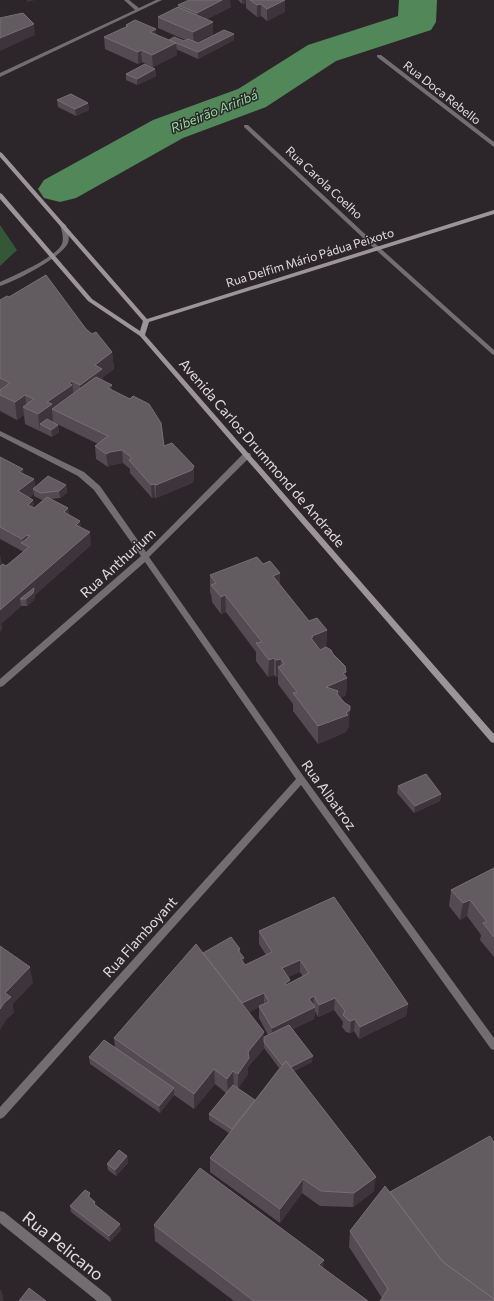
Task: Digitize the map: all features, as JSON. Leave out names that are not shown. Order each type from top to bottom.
[{"type":"main road","points":[[0,154],[146,321],[142,335]]},
{"type":"main road","name":"Avenida Carlos Drummond de Andrade","points":[[0,195],[90,300],[142,335],[494,740]]},
{"type":"main road","name":"Rua Delfim Mário Pádua Peixoto","points":[[146,321],[494,212]]},
{"type":"street","points":[[126,0],[138,10]]},
{"type":"street","points":[[0,75],[160,0]]},
{"type":"street","name":"Rua Doca Rebello","points":[[379,56],[494,145]]},
{"type":"street","name":"Rua Carola Coelho","points":[[246,126],[378,249],[494,353]]},
{"type":"street","points":[[0,284],[52,256],[65,244],[66,236],[63,225]]},
{"type":"street","name":"Rua Albatroz","points":[[0,433],[81,474],[97,488],[144,558],[301,779],[494,1046]]},
{"type":"street","name":"Rua Anthurium","points":[[0,684],[144,558],[247,455]]},
{"type":"street","name":"Rua Flamboyant","points":[[0,1114],[301,779]]},
{"type":"street","name":"Rua Pelicano","points":[[0,1216],[106,1301]]},
{"type":"green space","points":[[0,225],[17,250],[0,266]]},
{"type":"building","points":[[189,0],[222,0],[197,13],[178,5]]},
{"type":"building","points":[[250,0],[285,0],[267,9],[261,4],[257,5]]},
{"type":"building","points":[[178,7],[213,22],[193,32],[158,17]]},
{"type":"building","points":[[23,13],[34,24],[0,38],[0,18]]},
{"type":"building","points":[[135,20],[156,29],[150,32],[176,43],[152,55],[141,50],[138,52],[104,37],[128,26],[126,25]]},
{"type":"building","points":[[224,30],[234,34],[198,52],[169,40],[174,37],[184,41],[188,39],[198,43]]},
{"type":"building","points":[[145,64],[155,69],[137,79],[126,74]]},
{"type":"building","points":[[71,94],[88,103],[75,109],[57,100]]},
{"type":"building","points":[[46,275],[86,329],[92,334],[96,332],[112,352],[95,365],[102,369],[80,385],[72,381],[69,383],[72,385],[47,402],[52,404],[38,414],[23,407],[34,399],[25,395],[15,402],[0,395],[0,390],[10,383],[0,378],[0,300],[7,296],[9,297]]},
{"type":"building","points":[[96,377],[112,385],[108,388],[130,399],[133,396],[149,404],[161,423],[164,446],[172,443],[194,466],[192,470],[156,485],[151,485],[129,460],[132,458],[122,450],[106,454],[95,446],[108,436],[52,409]]},
{"type":"building","points":[[47,419],[58,425],[51,430],[40,424]]},
{"type":"building","points":[[0,457],[23,469],[19,472],[34,479],[18,491],[33,500],[28,505],[34,508],[47,497],[68,508],[64,512],[80,521],[76,525],[90,532],[0,610],[0,566],[3,564],[6,566],[29,547],[21,543],[30,536],[27,535],[22,539],[0,527]]},
{"type":"building","points":[[48,476],[66,485],[59,491],[41,493],[33,489]]},
{"type":"building","points":[[257,557],[263,564],[270,561],[280,573],[273,576],[309,621],[317,618],[327,630],[312,636],[313,637],[311,638],[320,650],[326,647],[331,650],[345,666],[346,672],[343,673],[347,678],[326,687],[338,691],[337,694],[350,706],[350,710],[346,713],[348,715],[318,726],[293,693],[297,692],[278,667],[284,664],[281,659],[276,660],[274,658],[269,660],[256,643],[262,642],[225,595],[221,597],[211,585],[216,583],[210,575]]},
{"type":"building","points":[[34,588],[33,593],[26,599],[20,599]]},
{"type":"building","points":[[426,774],[441,794],[415,806],[398,786]]},
{"type":"building","points":[[494,868],[494,937],[483,923],[487,922],[470,900],[463,903],[451,890]]},
{"type":"building","points":[[334,897],[408,1004],[360,1027],[355,1019],[351,1021],[348,1020],[343,1015],[345,1011],[335,998],[319,1005],[314,996],[309,999],[315,1007],[272,1028],[259,1006],[269,1002],[264,993],[242,1003],[203,953],[231,937],[240,949],[238,950],[244,958],[241,959],[245,965],[272,952],[259,931]],"holes":[[[300,960],[309,973],[286,985],[285,983],[290,980],[282,968]]]},
{"type":"building","points":[[196,944],[264,1032],[248,1052],[249,1058],[238,1074],[233,1071],[227,1079],[214,1069],[194,1094],[114,1038]]},
{"type":"building","points":[[0,946],[30,967],[5,993],[11,997],[0,1009]]},
{"type":"building","points":[[289,1025],[313,1056],[291,1067],[286,1061],[282,1065],[264,1042],[264,1037]]},
{"type":"building","points":[[104,1040],[174,1088],[159,1106],[89,1057]]},
{"type":"building","points":[[286,1061],[376,1177],[354,1193],[321,1191],[303,1179],[280,1209],[210,1158]]},
{"type":"building","points":[[233,1085],[255,1100],[232,1129],[209,1114]]},
{"type":"building","points":[[490,1136],[494,1142],[494,1299],[443,1262],[390,1192]]},
{"type":"building","points":[[119,1150],[127,1156],[115,1170],[107,1164]]},
{"type":"building","points":[[200,1168],[324,1260],[319,1265],[368,1301],[254,1301],[154,1225]]},
{"type":"building","points":[[385,1186],[443,1262],[494,1299],[494,1301],[380,1301],[388,1289],[350,1231]]},
{"type":"building","points":[[85,1190],[90,1193],[88,1196],[95,1202],[94,1204],[120,1224],[109,1236],[70,1206]]},
{"type":"building","points":[[29,1288],[46,1301],[19,1301]]},
{"type":"waterway","name":"Ribeirão Ariribá","points":[[60,189],[168,129],[252,98],[322,53],[417,22],[418,0]]}]
